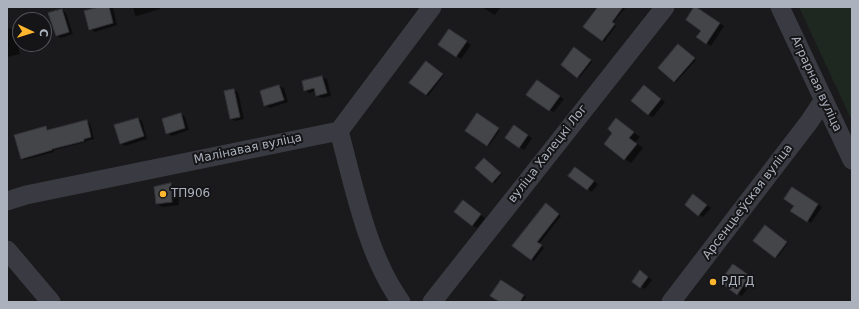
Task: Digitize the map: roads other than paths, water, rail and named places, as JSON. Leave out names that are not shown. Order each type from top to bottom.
[{"type":"street","points":[[401,302],[392,289],[368,237],[339,131],[432,7]]},
{"type":"street","name":"вуліца Халецкі Лог","points":[[432,302],[665,7]]},
{"type":"street","name":"Аграрная вуліца","points":[[780,7],[852,160]]},
{"type":"street","name":"Арсенцьеўская вуліца","points":[[671,302],[809,122],[823,101]]},
{"type":"street","name":"Малінавая вуліца","points":[[7,202],[33,194],[339,131]]},
{"type":"street","points":[[7,250],[51,302]]},
{"type":"place","name":"ТП906","points":[[163,194]]},
{"type":"place","name":"РДГД","points":[[713,282]]}]
